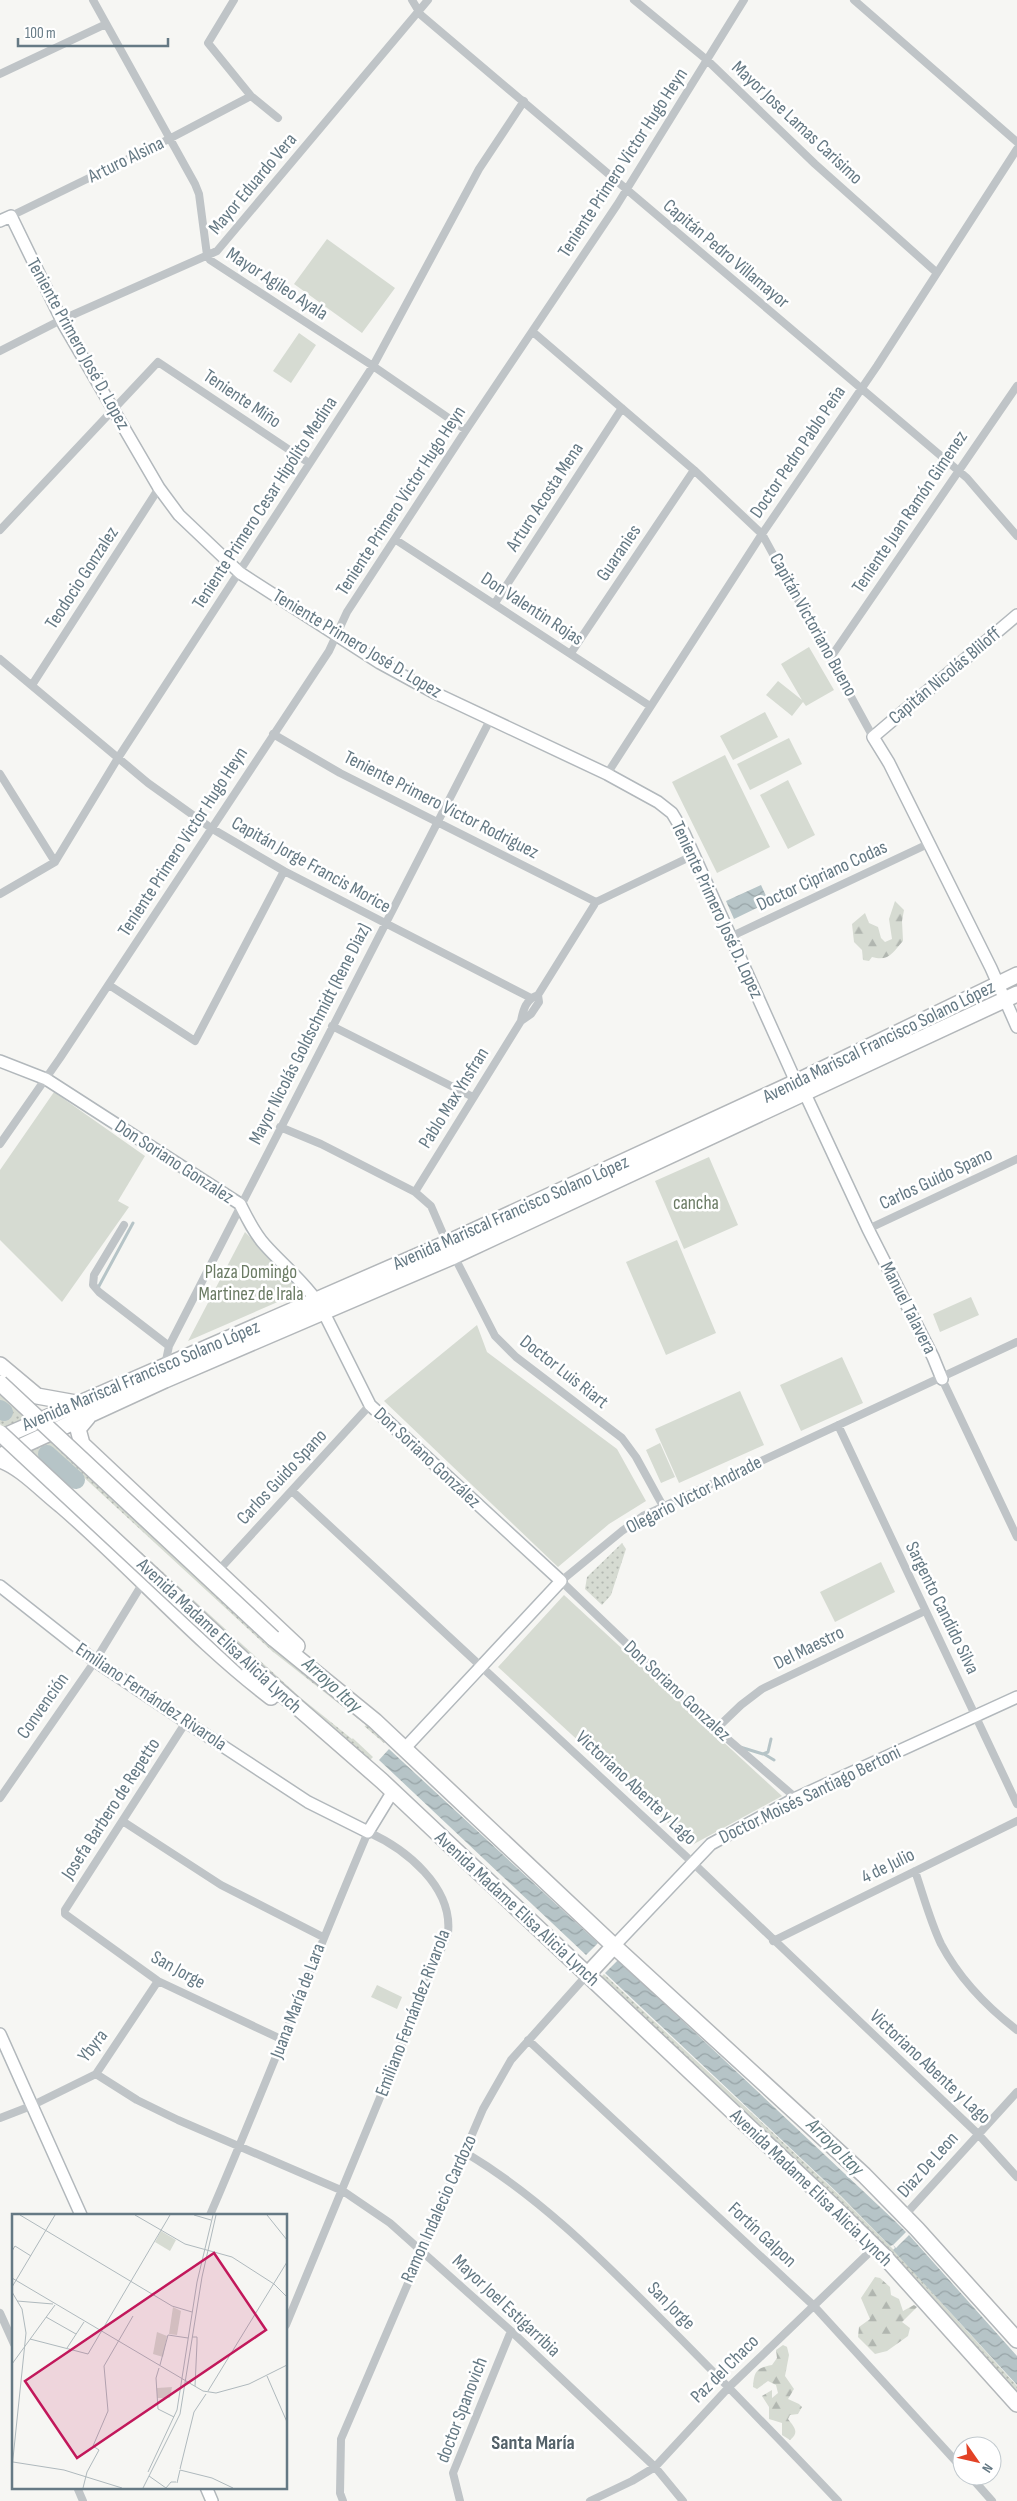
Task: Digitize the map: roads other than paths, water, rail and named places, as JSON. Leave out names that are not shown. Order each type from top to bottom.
[{"type":"highway","name":"Avenida Mariscal Francisco Solano López","points":[[0,1456],[320,1307],[801,1088],[1005,992],[1017,975]]},
{"type":"highway","name":"Avenida Mariscal Francisco Solano López","points":[[5,1434],[165,1365],[320,1307]]},
{"type":"highway","points":[[0,1365],[37,1396],[76,1403]]},
{"type":"highway","name":"Avenida Madame Elisa Alicia Lynch","points":[[0,1384],[273,1638],[375,1721],[405,1748],[612,1949],[864,2175],[1017,2340]]},
{"type":"highway","points":[[91,1414],[78,1429],[82,1444],[375,1721]]},
{"type":"highway","name":"Avenida Madame Elisa Alicia Lynch","points":[[5,1434],[248,1664],[393,1791],[591,1971],[875,2247],[1017,2404]]},
{"type":"highway","points":[[0,1460],[13,1466],[48,1495],[144,1581],[255,1685],[281,1705],[312,1722]]},
{"type":"highway","name":"Ramon Indalecio Cardozo","points":[[591,1971],[612,1949]]},
{"type":"street","name":"Mayor Agileo Ayala","points":[[93,0],[199,194],[207,255],[210,260],[374,366],[466,430]]},
{"type":"street","points":[[234,0],[208,43],[250,96],[278,118]]},
{"type":"street","name":"Capitán Pedro Villamayor","points":[[412,0],[418,12],[524,101],[626,191],[958,471],[1017,536]]},
{"type":"street","name":"Mayor Eduardo Vera","points":[[0,351],[61,320],[217,251],[428,0]]},
{"type":"street","name":"Mayor Jose Lamas Carisimo","points":[[634,0],[707,60],[816,164],[936,272]]},
{"type":"street","name":"Teniente Primero Victor Hugo Heyn","points":[[0,1144],[109,985],[329,651],[347,612],[626,191],[744,0]]},
{"type":"street","points":[[854,0],[1017,142]]},
{"type":"street","points":[[0,74],[106,24]]},
{"type":"street","name":"Arturo Alsina","points":[[5,219],[169,139],[250,96]]},
{"type":"street","name":"Teniente Primero Cesar Hipólito Medina","points":[[0,894],[54,862],[118,758],[240,573],[308,463],[374,366],[479,169],[524,101]]},
{"type":"street","name":"Doctor Pedro Pablo Peña","points":[[607,774],[762,534],[861,390],[1017,149]]},
{"type":"street","name":"Teniente Primero José D. Lopez","points":[[5,219],[61,320],[159,488],[179,515],[240,573],[317,620],[336,636],[388,667],[490,720],[607,774],[658,802],[672,813],[694,855],[801,1088]]},
{"type":"street","name":"Capitán Victoriano Bueno","points":[[533,332],[694,470],[762,534],[889,763],[928,844],[1005,992],[1017,1027]]},
{"type":"street","name":"Teniente Miño","points":[[112,409],[158,362],[308,463]]},
{"type":"street","name":"Teniente Juan Ramón Gimenez","points":[[831,656],[1017,386]]},
{"type":"street","name":"Arturo Acosta Mena","points":[[494,603],[622,408]]},
{"type":"street","points":[[0,530],[112,409]]},
{"type":"street","name":"Guaranies","points":[[571,653],[694,470]]},
{"type":"street","name":"Teodocio Gonzalez","points":[[32,685],[159,488]]},
{"type":"street","name":"Don Valentin Rojas","points":[[396,540],[650,706]]},
{"type":"street","name":"Capitán Nicolás Bliloff","points":[[873,736],[1017,615]]},
{"type":"street","name":"Capitán Jorge Francis Morice","points":[[0,659],[148,783],[211,828],[284,871],[385,924],[535,997]]},
{"type":"street","name":"Mayor Nicolás Goldschmidt (Rene Diaz)","points":[[165,1365],[169,1346],[240,1204],[490,720]]},
{"type":"street","name":"Teniente Primero Victor Rodriguez","points":[[273,734],[340,773],[596,902]]},
{"type":"street","points":[[0,774],[54,862]]},
{"type":"street","name":"Doctor Cipriano Codas","points":[[730,936],[928,844]]},
{"type":"street","points":[[535,997],[596,902],[694,855]]},
{"type":"street","points":[[109,985],[195,1042],[284,871]]},
{"type":"street","name":"Pablo Max Ynsfran","points":[[415,1192],[521,1021],[531,1014],[539,1002],[535,997]]},
{"type":"street","points":[[332,1026],[473,1097]]},
{"type":"street","name":"Don Soriano Gonzalez","points":[[0,1061],[46,1079],[240,1204],[264,1244],[302,1281],[320,1307]]},
{"type":"street","name":"Manuel Talavera","points":[[801,1088],[868,1229],[1014,1520],[1017,1537]]},
{"type":"street","name":"Doctor Luis Riart","points":[[280,1127],[321,1144],[415,1192],[431,1206],[495,1336],[516,1357],[622,1438],[636,1456],[664,1508]]},
{"type":"street","name":"Carlos Guido Spano","points":[[868,1229],[1017,1159]]},
{"type":"street","points":[[124,1225],[94,1275],[93,1285],[99,1292],[169,1346]]},
{"type":"street","name":"Don Soriano González","points":[[320,1307],[370,1405],[561,1581]]},
{"type":"street","name":"Olegario Victor Andrade","points":[[405,1748],[561,1581],[643,1516],[664,1508],[838,1425],[942,1379],[1017,1342]]},
{"type":"street","name":"Carlos Guido Spano","points":[[218,1571],[370,1405]]},
{"type":"street","name":"Sargento Candido Silva","points":[[838,1425],[1017,1804]]},
{"type":"street","name":"Victoriano Abente y Lago","points":[[292,1491],[692,1862],[978,2134],[1017,2177]]},
{"type":"street","name":"Convención","points":[[0,1798],[95,1660],[144,1581]]},
{"type":"street","name":"Don Soriano Gonzalez","points":[[561,1581],[716,1729],[796,1798]]},
{"type":"street","name":"Emiliano Fernández Rivarola","points":[[0,1586],[95,1660],[186,1722],[308,1802],[388,1841],[423,1870],[445,1904],[449,1921],[448,1933],[288,2321]]},
{"type":"street","name":"Del Maestro","points":[[716,1729],[741,1705],[762,1689],[925,1611]]},
{"type":"street","name":"Doctor Moisés Santiago Bertoni","points":[[612,1949],[711,1844],[796,1798],[1017,1697]]},
{"type":"street","name":"Josefa Barbero de Repetto","points":[[65,1914],[65,1910],[124,1822],[186,1722]]},
{"type":"street","name":"Juana María de Lara","points":[[210,2214],[283,2040],[323,1937],[368,1832],[393,1791]]},
{"type":"street","name":"4 de Julio","points":[[773,1941],[1017,1821]]},
{"type":"street","points":[[124,1822],[221,1885],[323,1937]]},
{"type":"street","points":[[915,1871],[941,1943],[960,1974],[992,2011],[1017,2030]]},
{"type":"street","name":"San Jorge","points":[[65,1914],[158,1981],[283,2040]]},
{"type":"street","name":"Ramon Indalecio Cardozo","points":[[343,2501],[340,2493],[341,2439],[421,2249],[466,2153],[491,2092],[511,2060],[591,1971]]},
{"type":"street","name":"Ybyra","points":[[0,2118],[31,2106],[96,2074],[158,1981]]},
{"type":"street","points":[[0,2034],[81,2214]]},
{"type":"street","name":"Fortín Galpon","points":[[528,2040],[813,2305],[952,2457]]},
{"type":"street","name":"Mayor Joel Estigarribia","points":[[96,2074],[137,2100],[239,2148],[343,2191],[390,2223],[511,2331],[655,2467],[683,2501]]},
{"type":"street","name":"Diaz De Leon","points":[[904,2216],[1017,2092]]},
{"type":"street","name":"San Jorge","points":[[466,2153],[497,2172],[554,2216],[626,2284],[729,2387],[838,2501]]},
{"type":"street","name":"Paz del Chaco","points":[[590,2501],[632,2481],[655,2467],[729,2387],[875,2247]]},
{"type":"street","points":[[0,2313],[12,2340]]},
{"type":"street","name":"doctor Spanovich","points":[[460,2501],[453,2473],[511,2331]]},
{"type":"street","points":[[979,2486],[992,2501]]},
{"type":"street","points":[[77,2488],[83,2501]]},
{"type":"street","points":[[206,2488],[212,2501]]},
{"type":"water","points":[[761,885],[769,902],[734,919],[726,901]]},
{"type":"water","points":[[389,1749],[598,1943],[586,1955],[379,1760]]},
{"type":"water","points":[[618,1960],[906,2232],[890,2246],[841,2196],[605,1973]]},
{"type":"water","points":[[909,2235],[1017,2356],[1017,2385],[893,2250],[895,2248],[893,2245],[896,2248]]},
{"type":"waterway","points":[[99,1286],[133,1223]]},
{"type":"waterway","name":"Arroyo Itay","points":[[0,1409],[4,1412]]},
{"type":"waterway","name":"Arroyo Itay","points":[[47,1454],[76,1480]]},
{"type":"waterway","points":[[740,1747],[763,1754],[768,1752],[771,1739]]},
{"type":"waterway","points":[[764,1754],[774,1760]]},
{"type":"district","name":"Santa María","points":[[533,2443]]},
{"type":"park label","name":"cancha","points":[[696,1203]]},
{"type":"park label","name":"Plaza Domingo Martinez de Irala","points":[[251,1283]]}]
